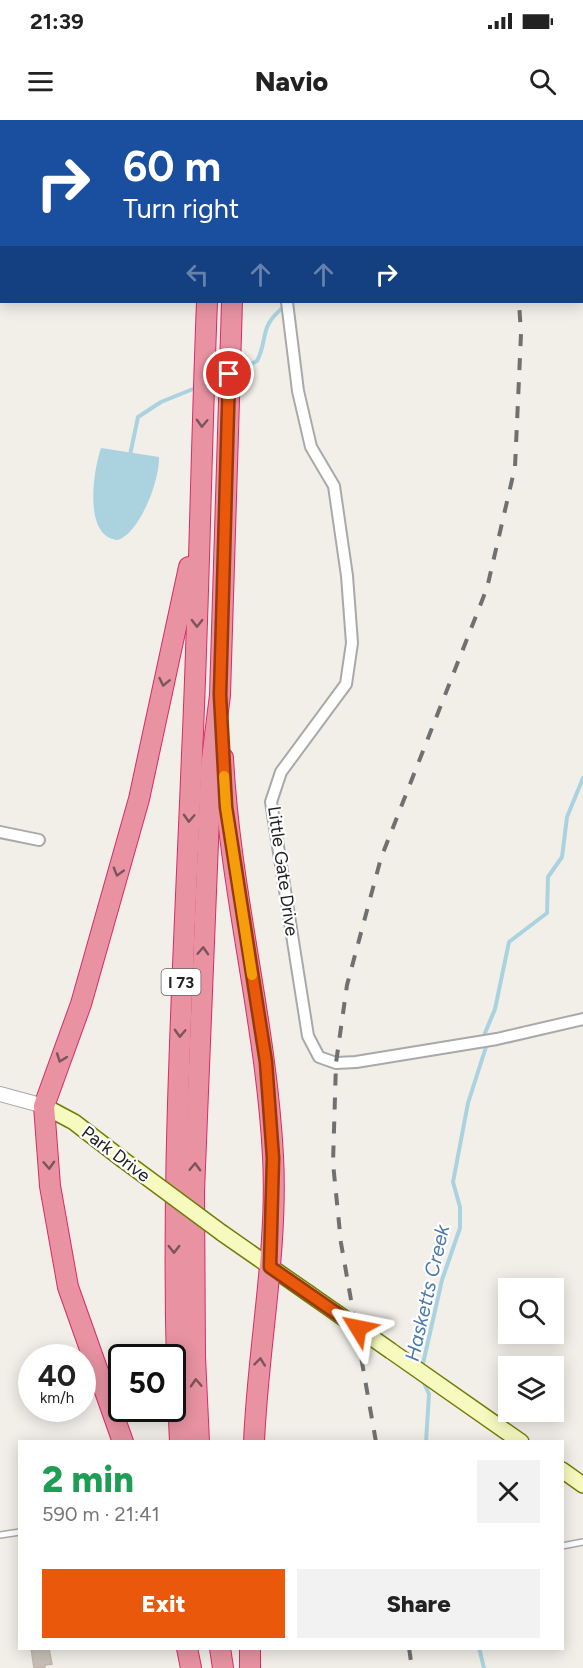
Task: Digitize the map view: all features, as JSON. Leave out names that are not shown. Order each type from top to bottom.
[{"type":"highway","name":"I 73","points":[[180,1440],[175,1348],[175,1150],[195,677],[198,522],[207,303]]},
{"type":"highway","name":"I 73","points":[[199,1440],[195,1357],[195,1180],[211,778],[220,695],[232,303]]},
{"type":"highway","points":[[122,1440],[68,1287],[50,1186],[44,1106],[81,1004],[139,799],[198,522]]},
{"type":"highway","points":[[220,695],[226,807],[266,1062],[273,1158],[270,1267],[254,1440]]},
{"type":"highway","points":[[187,1650],[191,1668]]},
{"type":"highway","points":[[199,1650],[201,1668]]},
{"type":"highway","points":[[220,1650],[223,1668]]},
{"type":"highway","points":[[250,1650],[250,1668]]},
{"type":"main road","name":"Park Drive","points":[[44,1106],[74,1122],[222,1233],[518,1440]]},
{"type":"main road","points":[[564,1471],[583,1485]]},
{"type":"street","name":"Little Gate Drive","points":[[287,303],[298,391],[311,447],[334,486],[352,643],[346,684],[281,772],[271,802],[308,1036],[319,1057],[336,1063],[356,1062],[497,1039],[583,1019]]},
{"type":"street","points":[[0,832],[39,840]]},
{"type":"street","name":"Park Drive","points":[[0,1094],[44,1106]]},
{"type":"lane","points":[[0,1535],[18,1532]]},
{"type":"lane","points":[[564,1546],[583,1542]]},
{"type":"water","points":[[101,448],[159,457],[156,478],[147,504],[134,527],[118,540],[107,536],[99,528],[95,516],[93,502],[95,472]]},
{"type":"building","points":[[31,1650],[49,1650],[52,1664],[45,1665],[45,1668],[34,1668]]},
{"type":"waterway","points":[[236,372],[257,361],[267,326],[285,306]]},
{"type":"waterway","points":[[130,455],[138,417],[161,402],[198,387]]},
{"type":"waterway","name":"Hasketts Creek","points":[[485,1033],[495,1009],[509,942],[547,913],[548,877],[562,857],[567,817],[583,778]]},
{"type":"waterway","name":"Hasketts Creek","points":[[422,1368],[442,1280],[460,1228],[460,1207],[453,1182],[468,1103],[486,1047]]},
{"type":"waterway","name":"Hasketts Creek","points":[[423,1381],[429,1394],[426,1440]]},
{"type":"waterway","name":"Hasketts Creek","points":[[480,1650],[484,1668]]},
{"type":"railway","points":[[376,1440],[341,1243],[333,1163],[336,1063],[347,985],[381,858],[487,588],[515,467],[521,334],[519,303]]},
{"type":"railway","points":[[409,1650],[412,1668]]},
{"type":"slow traffic","points":[[224,776],[226,807],[252,975]]},
{"type":"route","points":[[229,374],[220,695],[226,807],[266,1062],[273,1158],[270,1267],[358,1328]]}]
